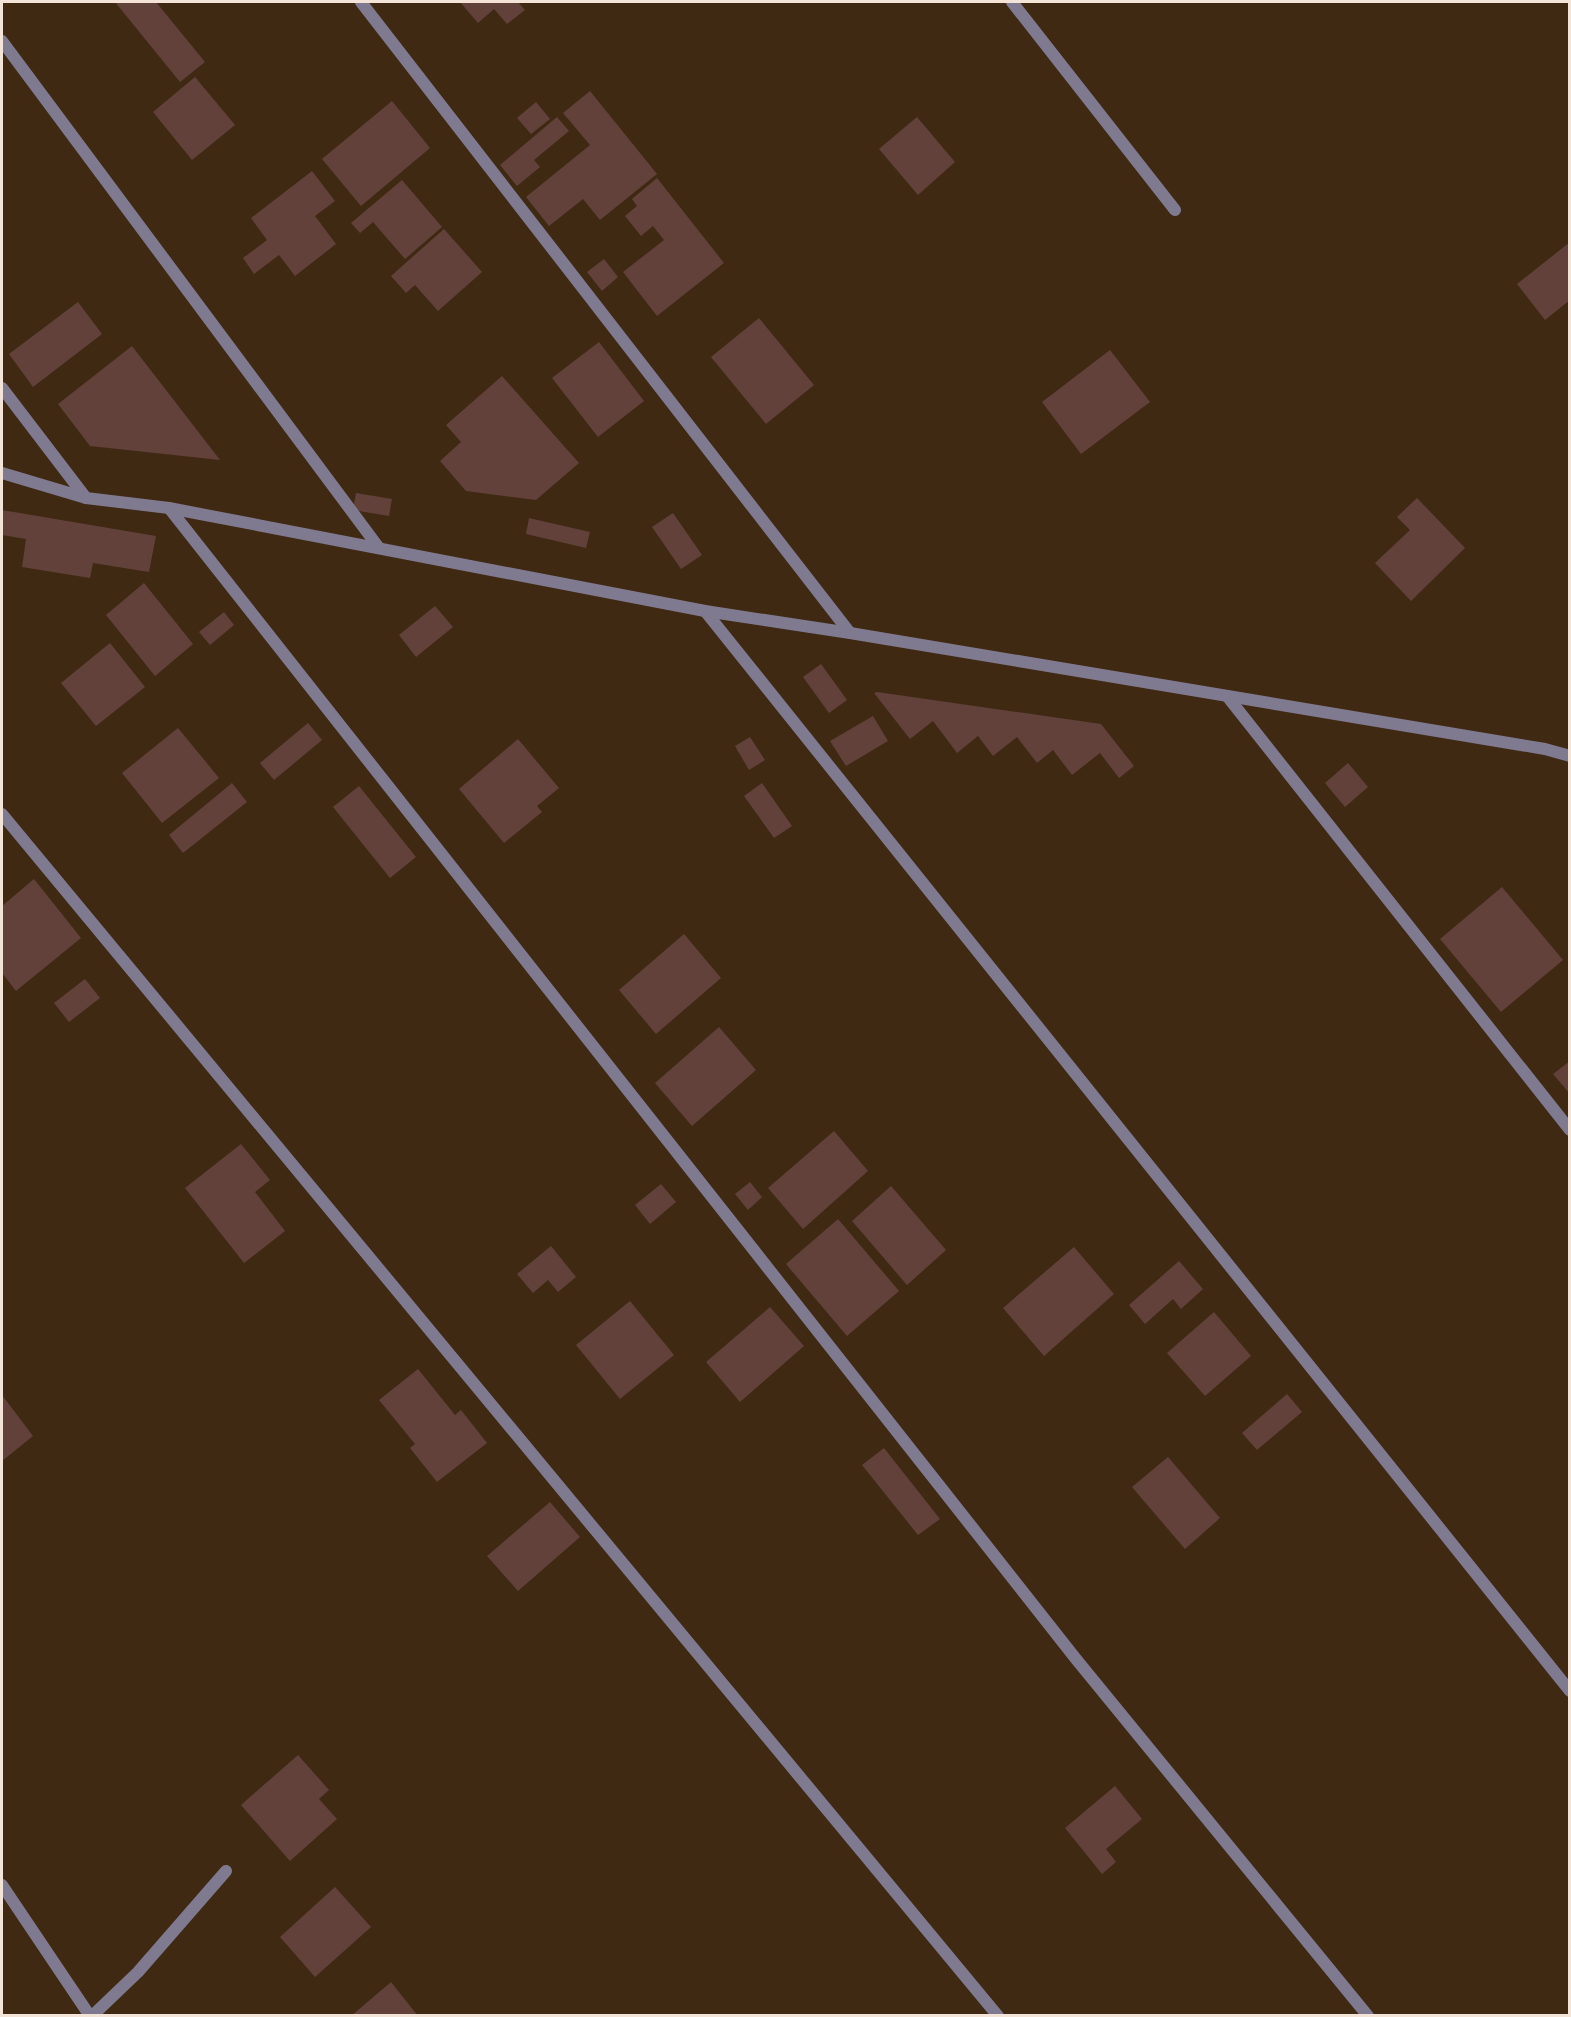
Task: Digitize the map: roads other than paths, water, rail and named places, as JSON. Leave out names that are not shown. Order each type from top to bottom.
[{"type":"street","points":[[361,2],[850,633]]},
{"type":"street","points":[[1012,2],[1175,210]]},
{"type":"street","points":[[2,41],[379,548]]},
{"type":"street","points":[[2,388],[86,498]]},
{"type":"street","points":[[2,473],[86,498],[169,508],[705,611],[1545,749],[1569,756]]},
{"type":"street","points":[[169,508],[1076,1659],[1368,2016]]},
{"type":"street","points":[[705,611],[1569,1691]]},
{"type":"street","points":[[1227,696],[1569,1130]]},
{"type":"street","points":[[2,814],[998,2016]]},
{"type":"street","points":[[2,1885],[91,2016],[138,1972],[226,1870]]}]
